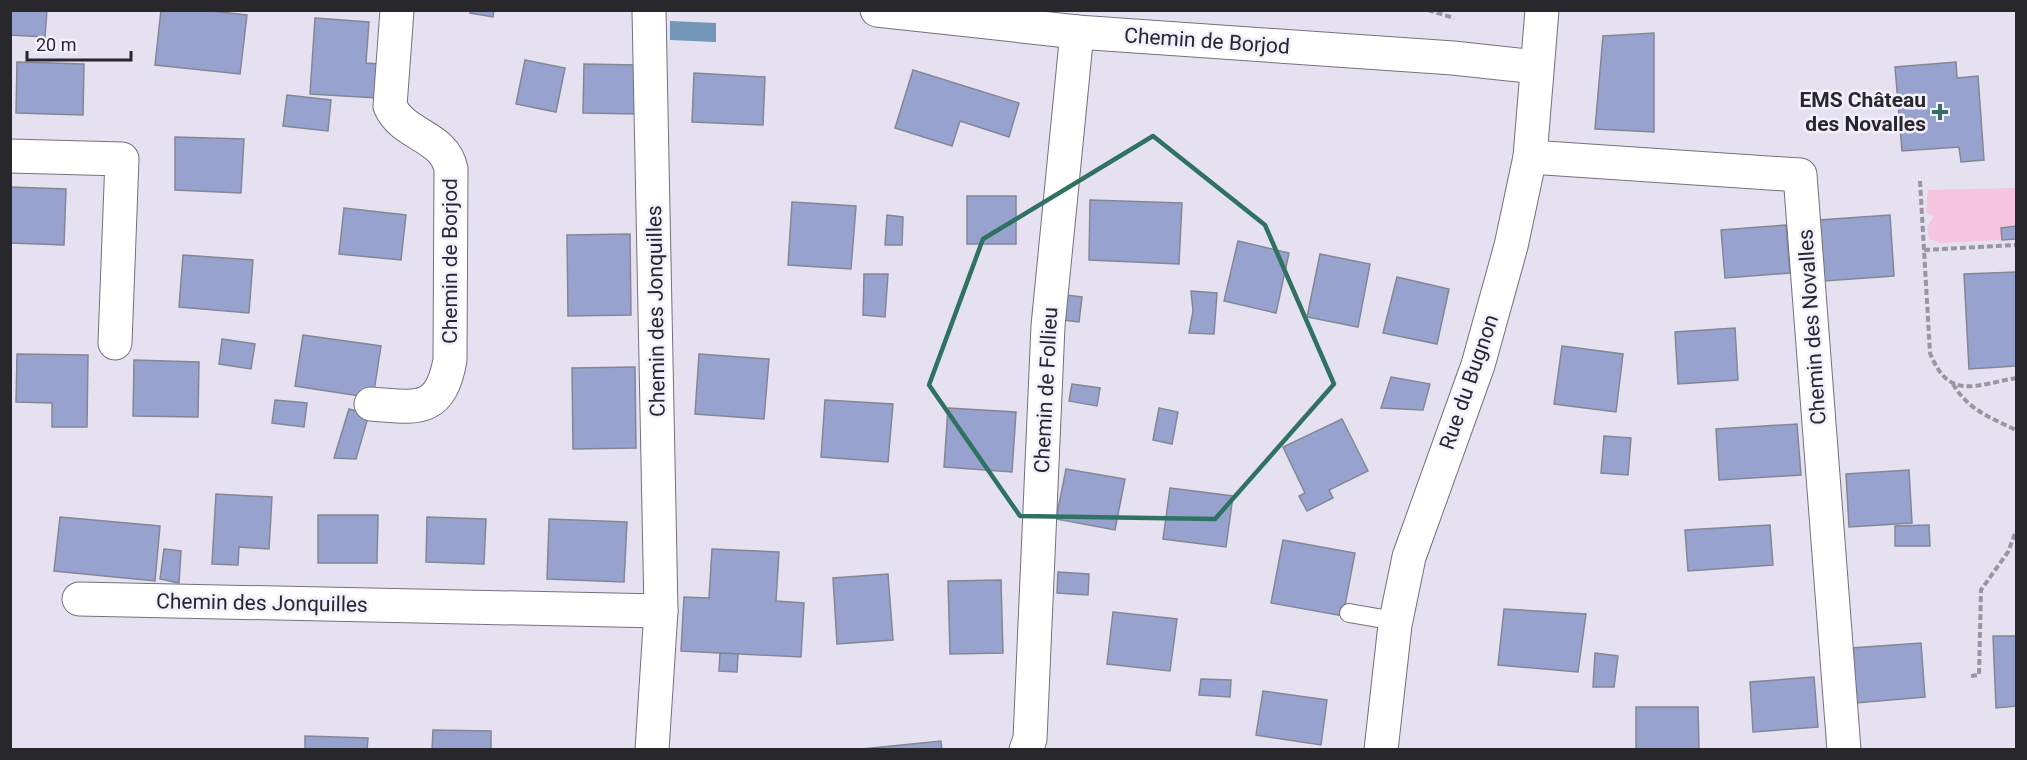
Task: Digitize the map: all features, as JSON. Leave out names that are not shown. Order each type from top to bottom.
[{"type":"street","name":"Chemin de Borjod","points":[[371,404],[419,407],[429,402],[446,378],[450,360],[451,170],[448,157],[440,147],[394,116],[390,106],[397,10]]},
{"type":"street","name":"Chemin des Jonquilles","points":[[649,10],[662,611],[652,750]]},
{"type":"street","name":"Chemin de Borjod","points":[[877,10],[1077,32],[1453,58],[1537,67]]},
{"type":"street","name":"Rue du Bugnon","points":[[1381,750],[1395,621],[1409,557],[1478,365],[1511,246],[1530,158],[1542,10]]},
{"type":"street","name":"Chemin de Follieu","points":[[1026,750],[1030,739],[1047,326],[1077,32]]},
{"type":"street","points":[[10,156],[122,159],[115,343]]},
{"type":"street","name":"Chemin des Novalles","points":[[1530,158],[1800,175],[1844,750]]},
{"type":"street","name":"Chemin des Jonquilles","points":[[79,599],[662,611]]},
{"type":"lane","points":[[1349,613],[1395,621]]},
{"type":"path","points":[[1428,10],[1454,18]]},
{"type":"path","points":[[1920,181],[1930,352],[1936,370],[1946,381],[1963,387],[2016,378]]},
{"type":"path","points":[[1924,250],[2016,244]]},
{"type":"path","points":[[1952,383],[1961,399],[1986,416],[2016,430]]},
{"type":"path","points":[[1971,676],[1979,675],[1981,590],[2008,552],[2016,531]]},
{"type":"highlighted area","points":[[1153,136],[1265,225],[1334,384],[1215,519],[1020,516],[929,385],[983,239]]},
{"type":"shaded area","points":[[2016,188],[2016,226],[2001,228],[2002,240],[1941,243],[1929,239],[1927,227],[1934,216],[1926,213],[1928,190]]},
{"type":"water","points":[[670,21],[716,23],[716,42],[670,40]]},
{"type":"building","points":[[11,10],[47,10],[45,37],[10,35]]},
{"type":"building","points":[[161,10],[202,10],[247,15],[240,74],[155,65]]},
{"type":"building","points":[[470,10],[494,10],[493,17],[470,13]]},
{"type":"building","points":[[315,18],[369,22],[366,63],[379,64],[377,98],[310,94]]},
{"type":"building","points":[[1654,33],[1654,132],[1595,129],[1603,36]]},
{"type":"building","points":[[525,60],[565,68],[556,112],[516,104]]},
{"type":"building","points":[[17,62],[84,64],[83,115],[16,113]]},
{"type":"building","name":"EMS Château des Novalles","points":[[1956,62],[1957,78],[1978,76],[1984,160],[1961,162],[1959,147],[1902,151],[1895,67]]},
{"type":"building","points":[[584,64],[638,65],[637,114],[583,113]]},
{"type":"building","points":[[913,70],[1019,103],[1009,137],[960,121],[952,146],[895,128]]},
{"type":"building","points":[[694,73],[765,77],[763,125],[692,122]]},
{"type":"building","points":[[287,95],[331,100],[328,131],[283,126]]},
{"type":"building","points":[[175,137],[244,139],[241,193],[175,190]]},
{"type":"building","points":[[10,187],[66,189],[64,245],[10,243]]},
{"type":"building","points":[[967,196],[1016,196],[1016,244],[967,244]]},
{"type":"building","points":[[1090,200],[1182,203],[1179,264],[1089,260]]},
{"type":"building","points":[[792,202],[856,206],[851,269],[788,265]]},
{"type":"building","points":[[344,208],[406,215],[401,260],[339,254]]},
{"type":"building","points":[[887,215],[903,217],[902,245],[885,245]]},
{"type":"building","points":[[1890,215],[1894,276],[1824,281],[1819,220]]},
{"type":"building","points":[[1786,225],[1790,273],[1725,278],[1721,230]]},
{"type":"building","points":[[2016,226],[2016,239],[2002,240],[2001,228]]},
{"type":"building","points":[[630,234],[631,315],[568,316],[567,235]]},
{"type":"building","points":[[1238,241],[1289,253],[1276,313],[1224,301]]},
{"type":"building","points":[[1320,254],[1370,264],[1358,327],[1307,317]]},
{"type":"building","points":[[183,255],[253,260],[249,313],[179,307]]},
{"type":"building","points":[[2016,272],[2016,366],[1969,369],[1964,274]]},
{"type":"building","points":[[864,274],[888,274],[885,317],[863,315]]},
{"type":"building","points":[[1397,277],[1449,289],[1437,344],[1383,333]]},
{"type":"building","points":[[1191,291],[1217,293],[1214,334],[1189,333],[1193,311]]},
{"type":"building","points":[[1066,295],[1082,297],[1079,322],[1063,320]]},
{"type":"building","points":[[1735,328],[1738,380],[1678,384],[1675,332]]},
{"type":"building","points":[[303,335],[381,346],[373,398],[295,386]]},
{"type":"building","points":[[222,339],[255,344],[251,369],[219,364]]},
{"type":"building","points":[[1562,346],[1623,354],[1616,412],[1554,404]]},
{"type":"building","points":[[17,354],[88,355],[87,427],[52,427],[52,403],[16,402]]},
{"type":"building","points":[[699,354],[769,359],[764,419],[695,414]]},
{"type":"building","points":[[134,360],[199,362],[198,417],[133,416]]},
{"type":"building","points":[[635,367],[636,448],[573,449],[572,368]]},
{"type":"building","points":[[1391,377],[1430,384],[1423,410],[1381,408]]},
{"type":"building","points":[[1072,384],[1100,388],[1097,406],[1069,401]]},
{"type":"building","points":[[275,400],[307,403],[304,427],[272,423]]},
{"type":"building","points":[[825,400],[893,404],[888,462],[821,457]]},
{"type":"building","points":[[948,408],[1016,412],[1012,472],[944,467]]},
{"type":"building","points":[[1159,408],[1178,412],[1172,444],[1153,440]]},
{"type":"building","points":[[349,409],[369,414],[356,459],[334,458]]},
{"type":"building","points":[[1342,419],[1368,471],[1329,490],[1333,498],[1307,511],[1299,496],[1305,493],[1283,447]]},
{"type":"building","points":[[1797,424],[1801,475],[1719,480],[1716,429]]},
{"type":"building","points":[[1604,436],[1631,438],[1628,475],[1601,473]]},
{"type":"building","points":[[1066,469],[1125,479],[1115,530],[1056,519]]},
{"type":"building","points":[[1909,470],[1912,523],[1849,527],[1846,474]]},
{"type":"building","points":[[1170,488],[1233,496],[1226,547],[1163,539]]},
{"type":"building","points":[[216,494],[272,497],[269,549],[239,547],[238,565],[212,564]]},
{"type":"building","points":[[318,515],[378,515],[377,563],[318,563]]},
{"type":"building","points":[[60,517],[160,526],[155,581],[54,571]]},
{"type":"building","points":[[427,517],[486,519],[484,564],[426,562]]},
{"type":"building","points":[[549,519],[627,522],[624,582],[547,579]]},
{"type":"building","points":[[1770,525],[1773,565],[1688,571],[1685,530]]},
{"type":"building","points":[[1929,525],[1930,546],[1895,546],[1895,526]]},
{"type":"building","points":[[1283,540],[1355,553],[1343,616],[1271,603]]},
{"type":"building","points":[[164,549],[181,551],[179,583],[160,579]]},
{"type":"building","points":[[712,549],[779,552],[776,601],[804,603],[801,657],[681,651],[684,597],[709,598]]},
{"type":"building","points":[[1058,572],[1089,574],[1088,595],[1057,593]]},
{"type":"building","points":[[888,574],[893,640],[837,644],[833,578]]},
{"type":"building","points":[[1001,580],[1003,653],[950,654],[948,581]]},
{"type":"building","points":[[1504,609],[1586,614],[1578,672],[1498,665]]},
{"type":"building","points":[[1113,612],[1177,619],[1170,671],[1107,664]]},
{"type":"building","points":[[1993,636],[2016,636],[2016,706],[1996,708]]},
{"type":"building","points":[[1921,643],[1925,697],[1856,703],[1851,648]]},
{"type":"building","points":[[720,653],[738,654],[737,672],[719,671]]},
{"type":"building","points":[[1595,653],[1618,656],[1614,687],[1593,687]]},
{"type":"building","points":[[1814,677],[1818,727],[1753,732],[1750,682]]},
{"type":"building","points":[[1201,679],[1231,680],[1230,697],[1199,695]]},
{"type":"building","points":[[1263,691],[1327,700],[1321,745],[1256,735]]},
{"type":"building","points":[[1636,707],[1698,707],[1699,750],[1636,750]]},
{"type":"building","points":[[433,730],[491,731],[491,750],[432,750]]},
{"type":"building","points":[[305,736],[368,738],[367,750],[305,750]]},
{"type":"building","points":[[941,741],[942,750],[862,750],[862,749]]},
{"type":"place","name":"EMS Château des Novalles","points":[[1940,112]]}]
